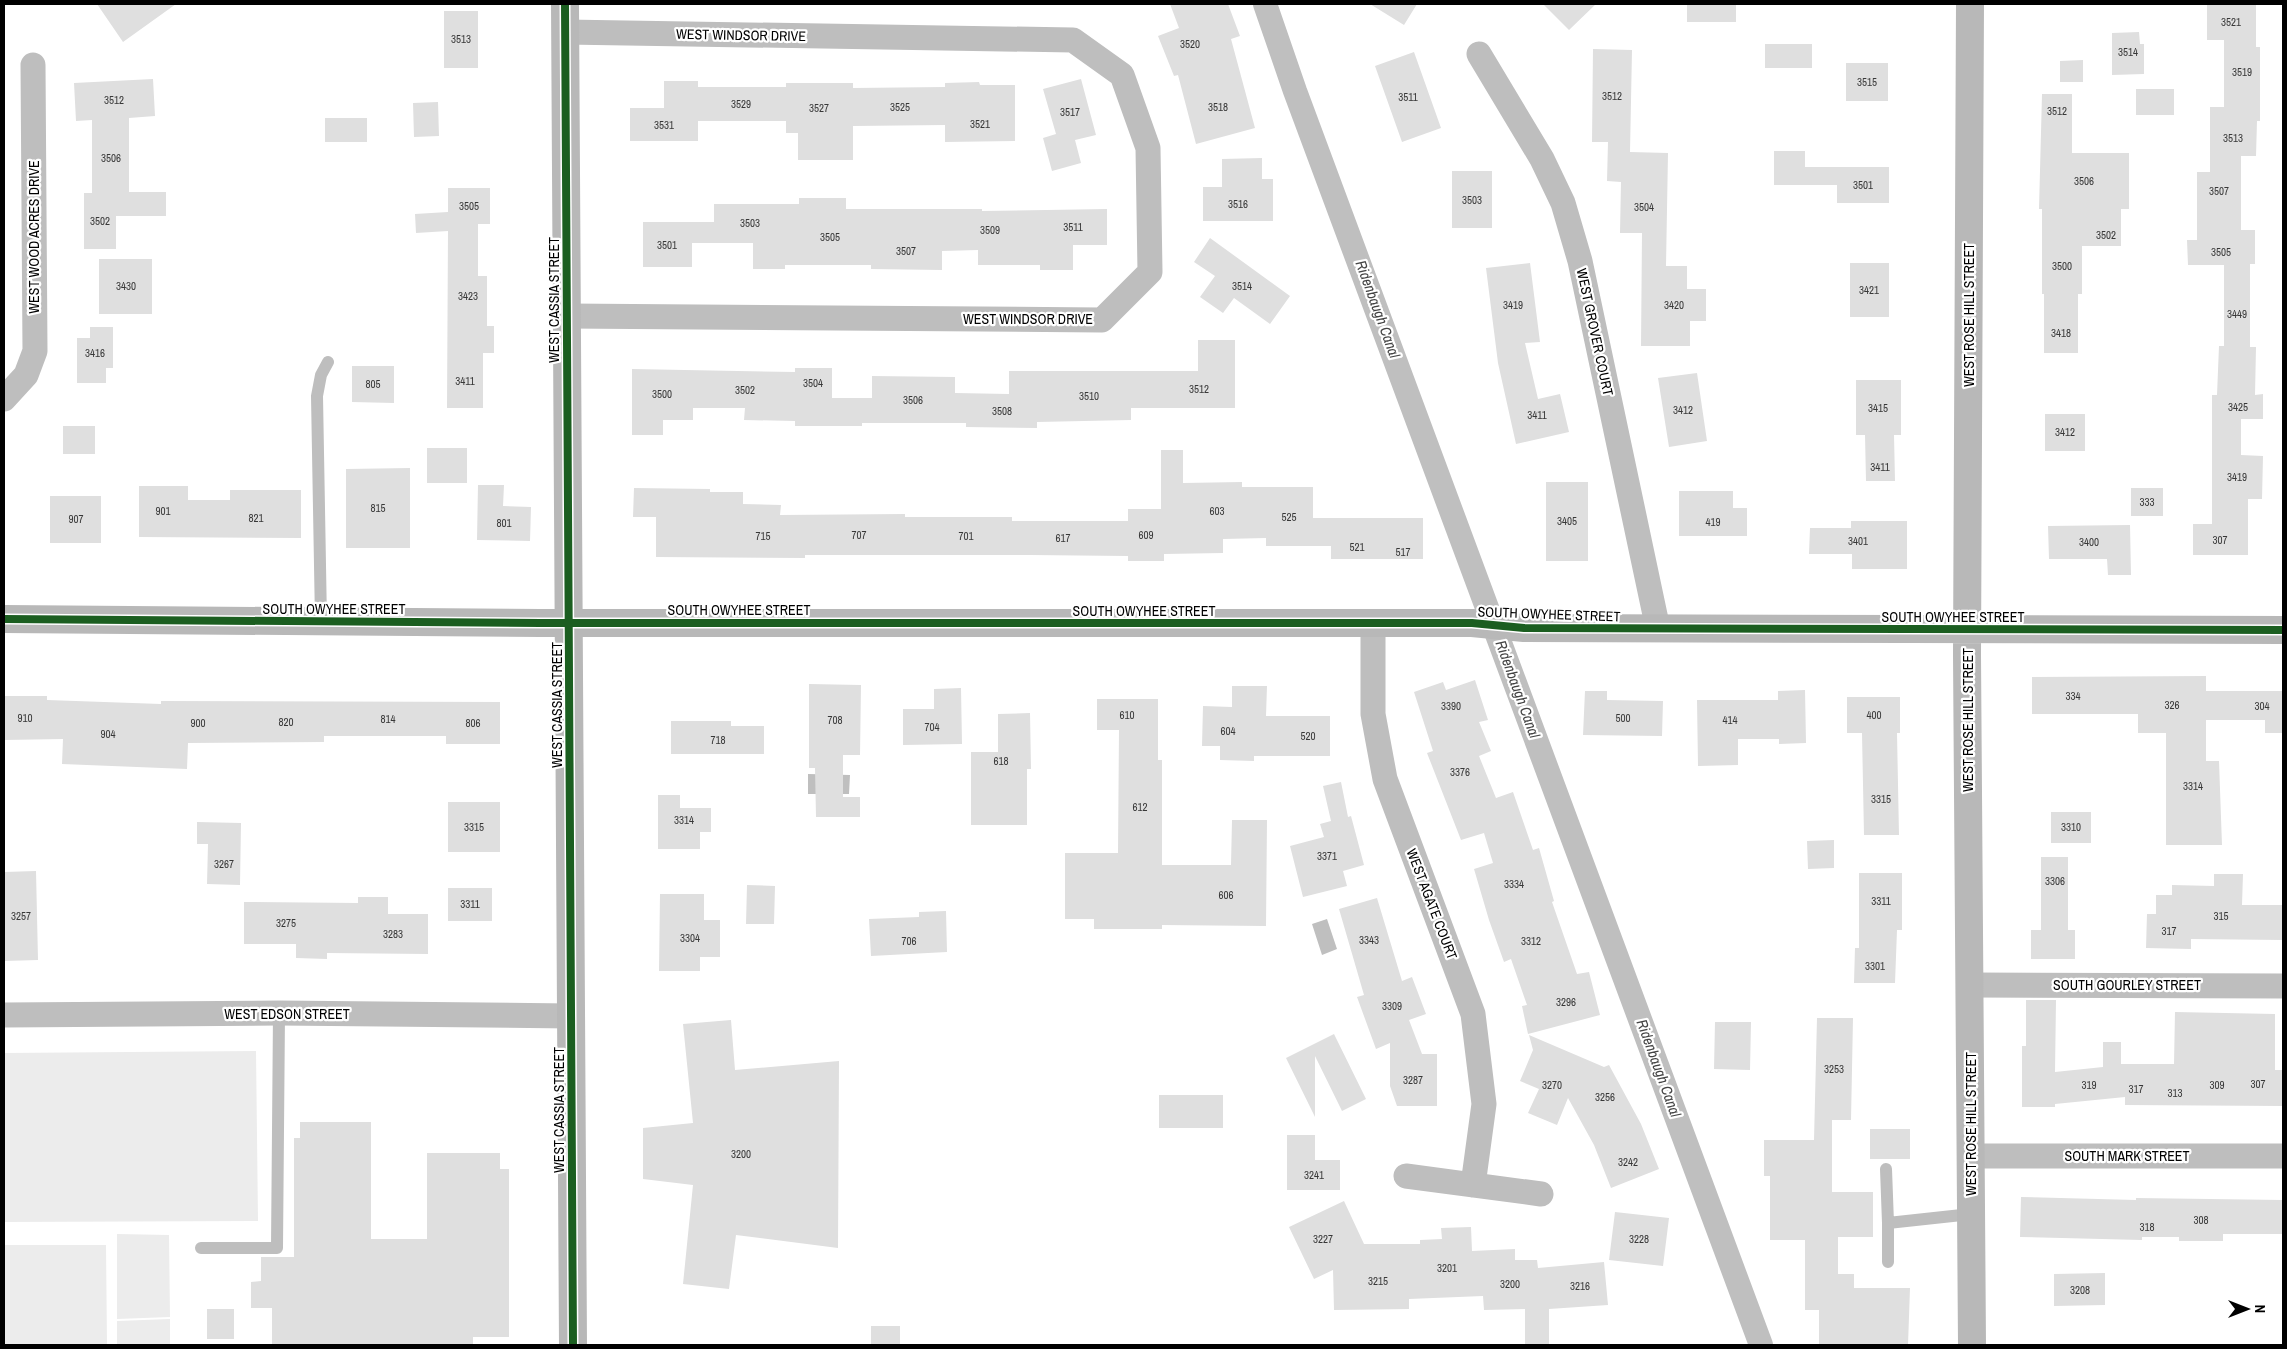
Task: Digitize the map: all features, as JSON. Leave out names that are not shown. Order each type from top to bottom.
[{"type":"street","name":"WEST CASSIA STREET","points":[[565,4],[573,1345]]},
{"type":"street","name":"WEST ROSE HILL STREET","points":[[1970,4],[1967,629],[1972,1345]]},
{"type":"street","name":"WEST WINDSOR DRIVE","points":[[565,32],[1073,40],[1122,75],[1148,148],[1150,272],[1102,320],[567,316]]},
{"type":"street","name":"WEST GROVER COURT","points":[[1479,54],[1542,159],[1563,203],[1580,261],[1658,629]]},
{"type":"street","name":"WEST WOOD ACRES DRIVE","points":[[4,399],[26,375],[34,351],[33,64]]},
{"type":"street","name":"SOUTH OWYHEE STREET","points":[[4,620],[570,623],[1472,623],[1524,628],[2283,630]]},
{"type":"street","name":"WEST AGATE COURT","points":[[1373,624],[1373,714],[1385,779],[1473,1014],[1484,1104],[1473,1185]]},
{"type":"street","name":"SOUTH GOURLEY STREET","points":[[1970,985],[2283,986]]},
{"type":"street","name":"WEST EDSON STREET","points":[[4,1015],[571,1016]]},
{"type":"street","name":"SOUTH MARK STREET","points":[[1971,1156],[2283,1156]]},
{"type":"street","points":[[1406,1176],[1541,1194]]},
{"type":"lane","points":[[321,621],[317,396],[321,375],[328,362]]},
{"type":"lane","points":[[201,1248],[277,1248],[279,1014]]},
{"type":"lane","points":[[1886,1169],[1888,1262]]},
{"type":"lane","points":[[1888,1223],[1971,1214]]},
{"type":"shaded area","points":[[808,774],[850,775],[849,794],[808,794]]},
{"type":"shaded area","points":[[1327,919],[1337,949],[1322,955],[1312,924]]},
{"type":"shaded area","points":[[256,1051],[258,1221],[4,1222],[4,1053]]},
{"type":"shaded area","points":[[117,1234],[169,1235],[170,1317],[117,1319]]},
{"type":"shaded area","points":[[4,1245],[106,1245],[107,1345],[4,1345]]},
{"type":"shaded area","points":[[170,1319],[170,1345],[117,1345],[117,1321]]},
{"type":"building","points":[[97,4],[176,4],[123,42]]},
{"type":"building","points":[[1170,4],[1228,4],[1240,36],[1231,39],[1255,128],[1196,144],[1178,75],[1174,76],[1158,36],[1179,28]]},
{"type":"building","points":[[1370,4],[1417,4],[1404,25]]},
{"type":"building","points":[[1543,4],[1596,4],[1569,30]]},
{"type":"building","points":[[1687,4],[1736,4],[1736,22],[1687,22]]},
{"type":"building","points":[[2207,4],[2256,4],[2256,47],[2260,47],[2260,121],[2257,121],[2256,156],[2241,156],[2241,230],[2255,230],[2255,264],[2250,264],[2250,347],[2256,347],[2255,395],[2263,394],[2263,419],[2241,419],[2241,455],[2263,456],[2262,499],[2248,499],[2248,555],[2193,555],[2193,524],[2212,524],[2212,395],[2217,395],[2219,346],[2224,346],[2224,265],[2188,265],[2187,240],[2197,240],[2197,172],[2210,172],[2210,107],[2224,107],[2224,40],[2207,40]]},
{"type":"building","points":[[444,11],[478,11],[478,68],[444,68]]},
{"type":"building","points":[[2139,32],[2140,44],[2144,44],[2144,74],[2112,75],[2112,33]]},
{"type":"building","points":[[1765,44],[1812,44],[1812,68],[1765,68]]},
{"type":"building","points":[[1593,49],[1632,50],[1630,152],[1668,153],[1666,266],[1687,266],[1687,289],[1706,289],[1706,321],[1690,321],[1690,346],[1641,346],[1642,233],[1620,233],[1621,182],[1607,181],[1608,142],[1592,142]]},
{"type":"building","points":[[1414,52],[1441,128],[1402,142],[1375,66]]},
{"type":"building","points":[[2083,60],[2083,82],[2060,82],[2060,61]]},
{"type":"building","points":[[1846,63],[1888,63],[1888,101],[1846,101]]},
{"type":"building","points":[[153,79],[155,116],[129,118],[129,192],[166,192],[166,216],[116,216],[116,249],[84,249],[84,193],[92,193],[92,120],[76,121],[74,83]]},
{"type":"building","points":[[1081,79],[1096,135],[1075,140],[1081,163],[1052,171],[1043,138],[1056,134],[1043,89]]},
{"type":"building","points":[[664,81],[698,81],[698,87],[786,87],[786,83],[853,83],[853,88],[945,87],[945,83],[979,82],[980,85],[1015,85],[1015,141],[945,142],[945,125],[853,126],[853,160],[798,160],[798,133],[786,133],[786,121],[698,121],[698,141],[630,141],[630,108],[664,108]]},
{"type":"building","points":[[2136,89],[2174,89],[2174,115],[2136,115]]},
{"type":"building","points":[[2042,94],[2072,94],[2072,153],[2129,153],[2129,209],[2121,209],[2121,246],[2082,246],[2082,294],[2078,294],[2078,353],[2044,353],[2042,209],[2039,209]]},
{"type":"building","points":[[438,102],[439,136],[414,137],[413,103]]},
{"type":"building","points":[[325,118],[367,118],[367,142],[325,142]]},
{"type":"building","points":[[1774,151],[1805,151],[1805,167],[1889,167],[1889,203],[1837,203],[1837,185],[1774,185]]},
{"type":"building","points":[[1262,158],[1262,179],[1273,179],[1273,221],[1203,221],[1203,187],[1222,187],[1222,159]]},
{"type":"building","points":[[1452,171],[1492,171],[1492,228],[1452,228]]},
{"type":"building","points":[[448,188],[490,188],[490,224],[478,224],[478,276],[487,276],[487,326],[494,326],[494,353],[483,353],[483,408],[447,408],[448,231],[416,233],[415,214],[448,212]]},
{"type":"building","points":[[799,198],[846,198],[846,209],[982,209],[982,211],[1107,209],[1107,245],[1073,245],[1073,270],[1040,270],[1040,265],[978,265],[978,250],[942,251],[942,270],[871,269],[871,265],[785,265],[785,269],[753,269],[753,243],[692,243],[692,267],[643,267],[643,222],[714,222],[714,204],[799,204]]},
{"type":"building","points":[[1210,238],[1290,296],[1270,324],[1234,298],[1223,313],[1200,297],[1215,276],[1194,262]]},
{"type":"building","points":[[99,259],[152,259],[152,314],[99,314]]},
{"type":"building","points":[[1530,263],[1540,342],[1525,343],[1538,399],[1560,394],[1569,432],[1516,444],[1498,363],[1486,268]]},
{"type":"building","points":[[1850,263],[1889,263],[1889,317],[1850,317]]},
{"type":"building","points":[[90,327],[113,327],[113,368],[106,368],[106,383],[77,383],[77,338],[90,338]]},
{"type":"building","points":[[1198,340],[1235,340],[1235,408],[1131,408],[1131,420],[1037,422],[1037,428],[966,427],[966,423],[862,423],[862,426],[795,426],[795,421],[744,420],[745,408],[693,408],[693,420],[663,420],[663,435],[632,435],[632,369],[795,372],[795,368],[832,368],[832,398],[872,398],[872,376],[955,377],[955,393],[1009,394],[1009,371],[1198,371]]},
{"type":"building","points":[[352,366],[394,366],[394,403],[352,402]]},
{"type":"building","points":[[1697,373],[1707,441],[1669,447],[1658,378]]},
{"type":"building","points":[[1856,380],[1901,380],[1901,435],[1894,435],[1895,481],[1866,481],[1865,435],[1856,435]]},
{"type":"building","points":[[2045,414],[2085,414],[2085,451],[2045,451]]},
{"type":"building","points":[[63,426],[95,426],[95,454],[63,454]]},
{"type":"building","points":[[427,448],[467,448],[467,483],[427,483]]},
{"type":"building","points":[[1161,450],[1183,450],[1183,483],[1242,482],[1242,487],[1313,487],[1313,518],[1423,518],[1423,559],[1331,559],[1331,546],[1266,546],[1266,538],[1223,539],[1223,553],[1164,554],[1164,561],[1128,561],[1128,556],[1030,555],[805,555],[805,558],[656,557],[656,517],[633,517],[634,488],[710,489],[710,492],[743,492],[743,504],[781,505],[780,515],[905,514],[905,517],[1012,517],[1012,521],[1128,521],[1128,509],[1161,509]]},
{"type":"building","points":[[410,468],[410,548],[346,548],[346,469]]},
{"type":"building","points":[[1546,482],[1588,482],[1588,561],[1546,561]]},
{"type":"building","points":[[478,485],[504,485],[503,506],[531,507],[530,541],[477,540]]},
{"type":"building","points":[[139,486],[188,486],[188,500],[230,500],[230,490],[301,490],[301,538],[139,537]]},
{"type":"building","points":[[2131,488],[2163,488],[2163,516],[2131,516]]},
{"type":"building","points":[[1679,491],[1733,491],[1733,508],[1747,508],[1747,536],[1679,536]]},
{"type":"building","points":[[50,496],[101,496],[101,543],[50,543]]},
{"type":"building","points":[[1851,521],[1907,521],[1907,569],[1852,569],[1852,554],[1809,554],[1810,528],[1851,528]]},
{"type":"building","points":[[2130,525],[2131,575],[2108,575],[2107,559],[2049,559],[2048,526]]},
{"type":"building","points":[[2206,676],[2206,691],[2283,691],[2283,733],[2265,733],[2265,720],[2206,720],[2206,761],[2219,761],[2222,845],[2166,845],[2166,733],[2138,733],[2138,714],[2032,714],[2032,677]]},
{"type":"building","points":[[1475,680],[1488,720],[1479,722],[1491,751],[1479,756],[1496,798],[1513,792],[1533,850],[1539,848],[1554,901],[1552,902],[1577,974],[1589,972],[1600,1015],[1528,1034],[1522,1006],[1527,1005],[1511,959],[1504,962],[1474,869],[1493,863],[1484,833],[1461,840],[1427,753],[1433,751],[1414,692],[1443,682],[1446,690]]},
{"type":"building","points":[[809,684],[861,685],[860,755],[843,755],[843,797],[860,797],[860,817],[816,817],[815,768],[809,768]]},
{"type":"building","points":[[1232,686],[1267,686],[1266,716],[1330,716],[1330,756],[1254,756],[1254,761],[1220,760],[1220,746],[1202,746],[1203,706],[1232,707]]},
{"type":"building","points":[[961,688],[962,744],[903,745],[903,709],[934,709],[934,689]]},
{"type":"building","points":[[1805,690],[1806,743],[1779,744],[1779,739],[1738,739],[1738,765],[1698,766],[1697,700],[1778,700],[1778,691]]},
{"type":"building","points":[[1585,691],[1607,691],[1607,700],[1663,701],[1662,736],[1583,735]]},
{"type":"building","points":[[4,696],[47,696],[47,700],[161,704],[161,701],[500,702],[500,744],[446,744],[446,736],[324,736],[324,742],[188,743],[187,769],[62,764],[63,739],[4,740]]},
{"type":"building","points":[[1847,697],[1900,697],[1900,733],[1897,733],[1899,835],[1864,835],[1862,733],[1847,733]]},
{"type":"building","points":[[1097,699],[1158,699],[1158,760],[1162,760],[1162,865],[1231,865],[1232,820],[1267,820],[1266,926],[1162,925],[1162,929],[1094,929],[1094,919],[1065,919],[1065,853],[1118,853],[1119,730],[1097,730]]},
{"type":"building","points":[[1030,713],[1031,769],[1027,769],[1027,825],[971,825],[971,752],[998,752],[998,714]]},
{"type":"building","points":[[671,721],[731,721],[731,726],[764,726],[764,754],[671,754]]},
{"type":"building","points":[[1341,782],[1348,817],[1351,816],[1364,865],[1343,871],[1347,886],[1303,897],[1290,846],[1324,837],[1320,824],[1331,821],[1323,786]]},
{"type":"building","points":[[658,795],[680,795],[680,808],[711,808],[711,832],[700,832],[700,849],[658,849]]},
{"type":"building","points":[[448,802],[500,802],[500,852],[448,852]]},
{"type":"building","points":[[2051,812],[2091,812],[2091,843],[2051,843]]},
{"type":"building","points":[[197,822],[241,823],[240,885],[207,884],[208,844],[197,844]]},
{"type":"building","points":[[1834,840],[1834,868],[1808,869],[1807,841]]},
{"type":"building","points":[[2041,857],[2068,857],[2068,930],[2075,930],[2075,959],[2031,959],[2031,930],[2041,930]]},
{"type":"building","points":[[36,871],[38,960],[4,961],[4,872]]},
{"type":"building","points":[[1859,873],[1902,873],[1902,930],[1897,930],[1895,983],[1854,983],[1855,948],[1859,948]]},
{"type":"building","points":[[2214,874],[2243,874],[2242,905],[2283,905],[2283,940],[2191,939],[2191,949],[2146,948],[2147,914],[2156,914],[2156,895],[2172,895],[2172,885],[2214,886]]},
{"type":"building","points":[[747,885],[775,886],[774,924],[746,924]]},
{"type":"building","points":[[448,888],[492,888],[492,921],[448,921]]},
{"type":"building","points":[[660,894],[704,894],[704,920],[720,920],[720,957],[700,957],[700,971],[659,971]]},
{"type":"building","points":[[358,897],[388,897],[388,914],[428,914],[428,954],[327,953],[327,959],[296,958],[296,944],[244,944],[244,902],[358,903]]},
{"type":"building","points":[[1377,898],[1402,981],[1412,977],[1426,1014],[1409,1020],[1422,1054],[1437,1054],[1437,1106],[1397,1106],[1390,1086],[1390,1043],[1376,1049],[1357,997],[1364,995],[1339,909]]},
{"type":"building","points":[[946,911],[947,952],[871,956],[869,919],[919,917],[919,912]]},
{"type":"building","points":[[2026,1000],[2056,1000],[2055,1072],[2103,1067],[2103,1042],[2121,1042],[2121,1064],[2174,1064],[2175,1012],[2275,1014],[2275,1070],[2283,1070],[2283,1106],[2125,1105],[2125,1097],[2055,1104],[2055,1107],[2022,1107],[2022,1046],[2026,1046]]},
{"type":"building","points":[[1817,1018],[1853,1018],[1851,1120],[1832,1120],[1832,1192],[1873,1192],[1873,1237],[1838,1237],[1838,1274],[1854,1274],[1854,1288],[1910,1288],[1908,1345],[1819,1345],[1819,1310],[1805,1310],[1805,1240],[1770,1240],[1770,1176],[1764,1176],[1764,1140],[1814,1140]]},
{"type":"building","points":[[731,1020],[735,1070],[839,1061],[838,1248],[736,1235],[729,1289],[683,1284],[693,1185],[643,1179],[643,1128],[693,1123],[683,1024]]},
{"type":"building","points":[[1715,1022],[1751,1022],[1750,1070],[1714,1069]]},
{"type":"building","points":[[1334,1034],[1366,1099],[1342,1111],[1315,1056],[1315,1117],[1286,1058]]},
{"type":"building","points":[[1529,1035],[1604,1067],[1609,1065],[1641,1124],[1659,1169],[1611,1188],[1594,1145],[1568,1098],[1557,1125],[1528,1113],[1539,1089],[1520,1081],[1533,1050]]},
{"type":"building","points":[[1159,1095],[1223,1095],[1223,1128],[1159,1128]]},
{"type":"building","points":[[300,1122],[371,1122],[371,1239],[427,1239],[427,1153],[500,1153],[500,1169],[509,1169],[509,1337],[473,1337],[473,1345],[272,1345],[272,1308],[251,1308],[251,1282],[261,1281],[261,1257],[294,1257],[294,1138],[300,1138]]},
{"type":"building","points":[[1870,1129],[1910,1129],[1910,1159],[1870,1159]]},
{"type":"building","points":[[1287,1135],[1315,1135],[1315,1160],[1340,1160],[1340,1190],[1287,1190]]},
{"type":"building","points":[[2021,1197],[2136,1200],[2136,1198],[2283,1200],[2283,1234],[2223,1234],[2223,1241],[2179,1241],[2179,1237],[2142,1237],[2142,1240],[2020,1237]]},
{"type":"building","points":[[1344,1201],[1364,1244],[1420,1244],[1420,1240],[1442,1239],[1441,1228],[1471,1227],[1472,1251],[1515,1249],[1515,1260],[1537,1260],[1538,1268],[1604,1262],[1608,1305],[1549,1309],[1549,1345],[1525,1345],[1525,1309],[1484,1310],[1483,1296],[1409,1299],[1409,1309],[1334,1310],[1333,1270],[1314,1279],[1289,1227]]},
{"type":"building","points":[[1615,1212],[1669,1218],[1663,1266],[1609,1260]]},
{"type":"building","points":[[2105,1273],[2105,1305],[2054,1306],[2054,1274]]},
{"type":"building","points":[[207,1309],[234,1309],[234,1339],[207,1339]]},
{"type":"building","points":[[871,1326],[900,1326],[900,1345],[871,1345]]},
{"type":"waterway","name":"Ridenbaugh Canal","points":[[1265,4],[1295,91],[1761,1345]]},
{"type":"cycle path","points":[[565,4],[573,1345]]},
{"type":"cycle path","points":[[4,619],[541,623],[1472,623],[1524,628],[2283,630]]}]
